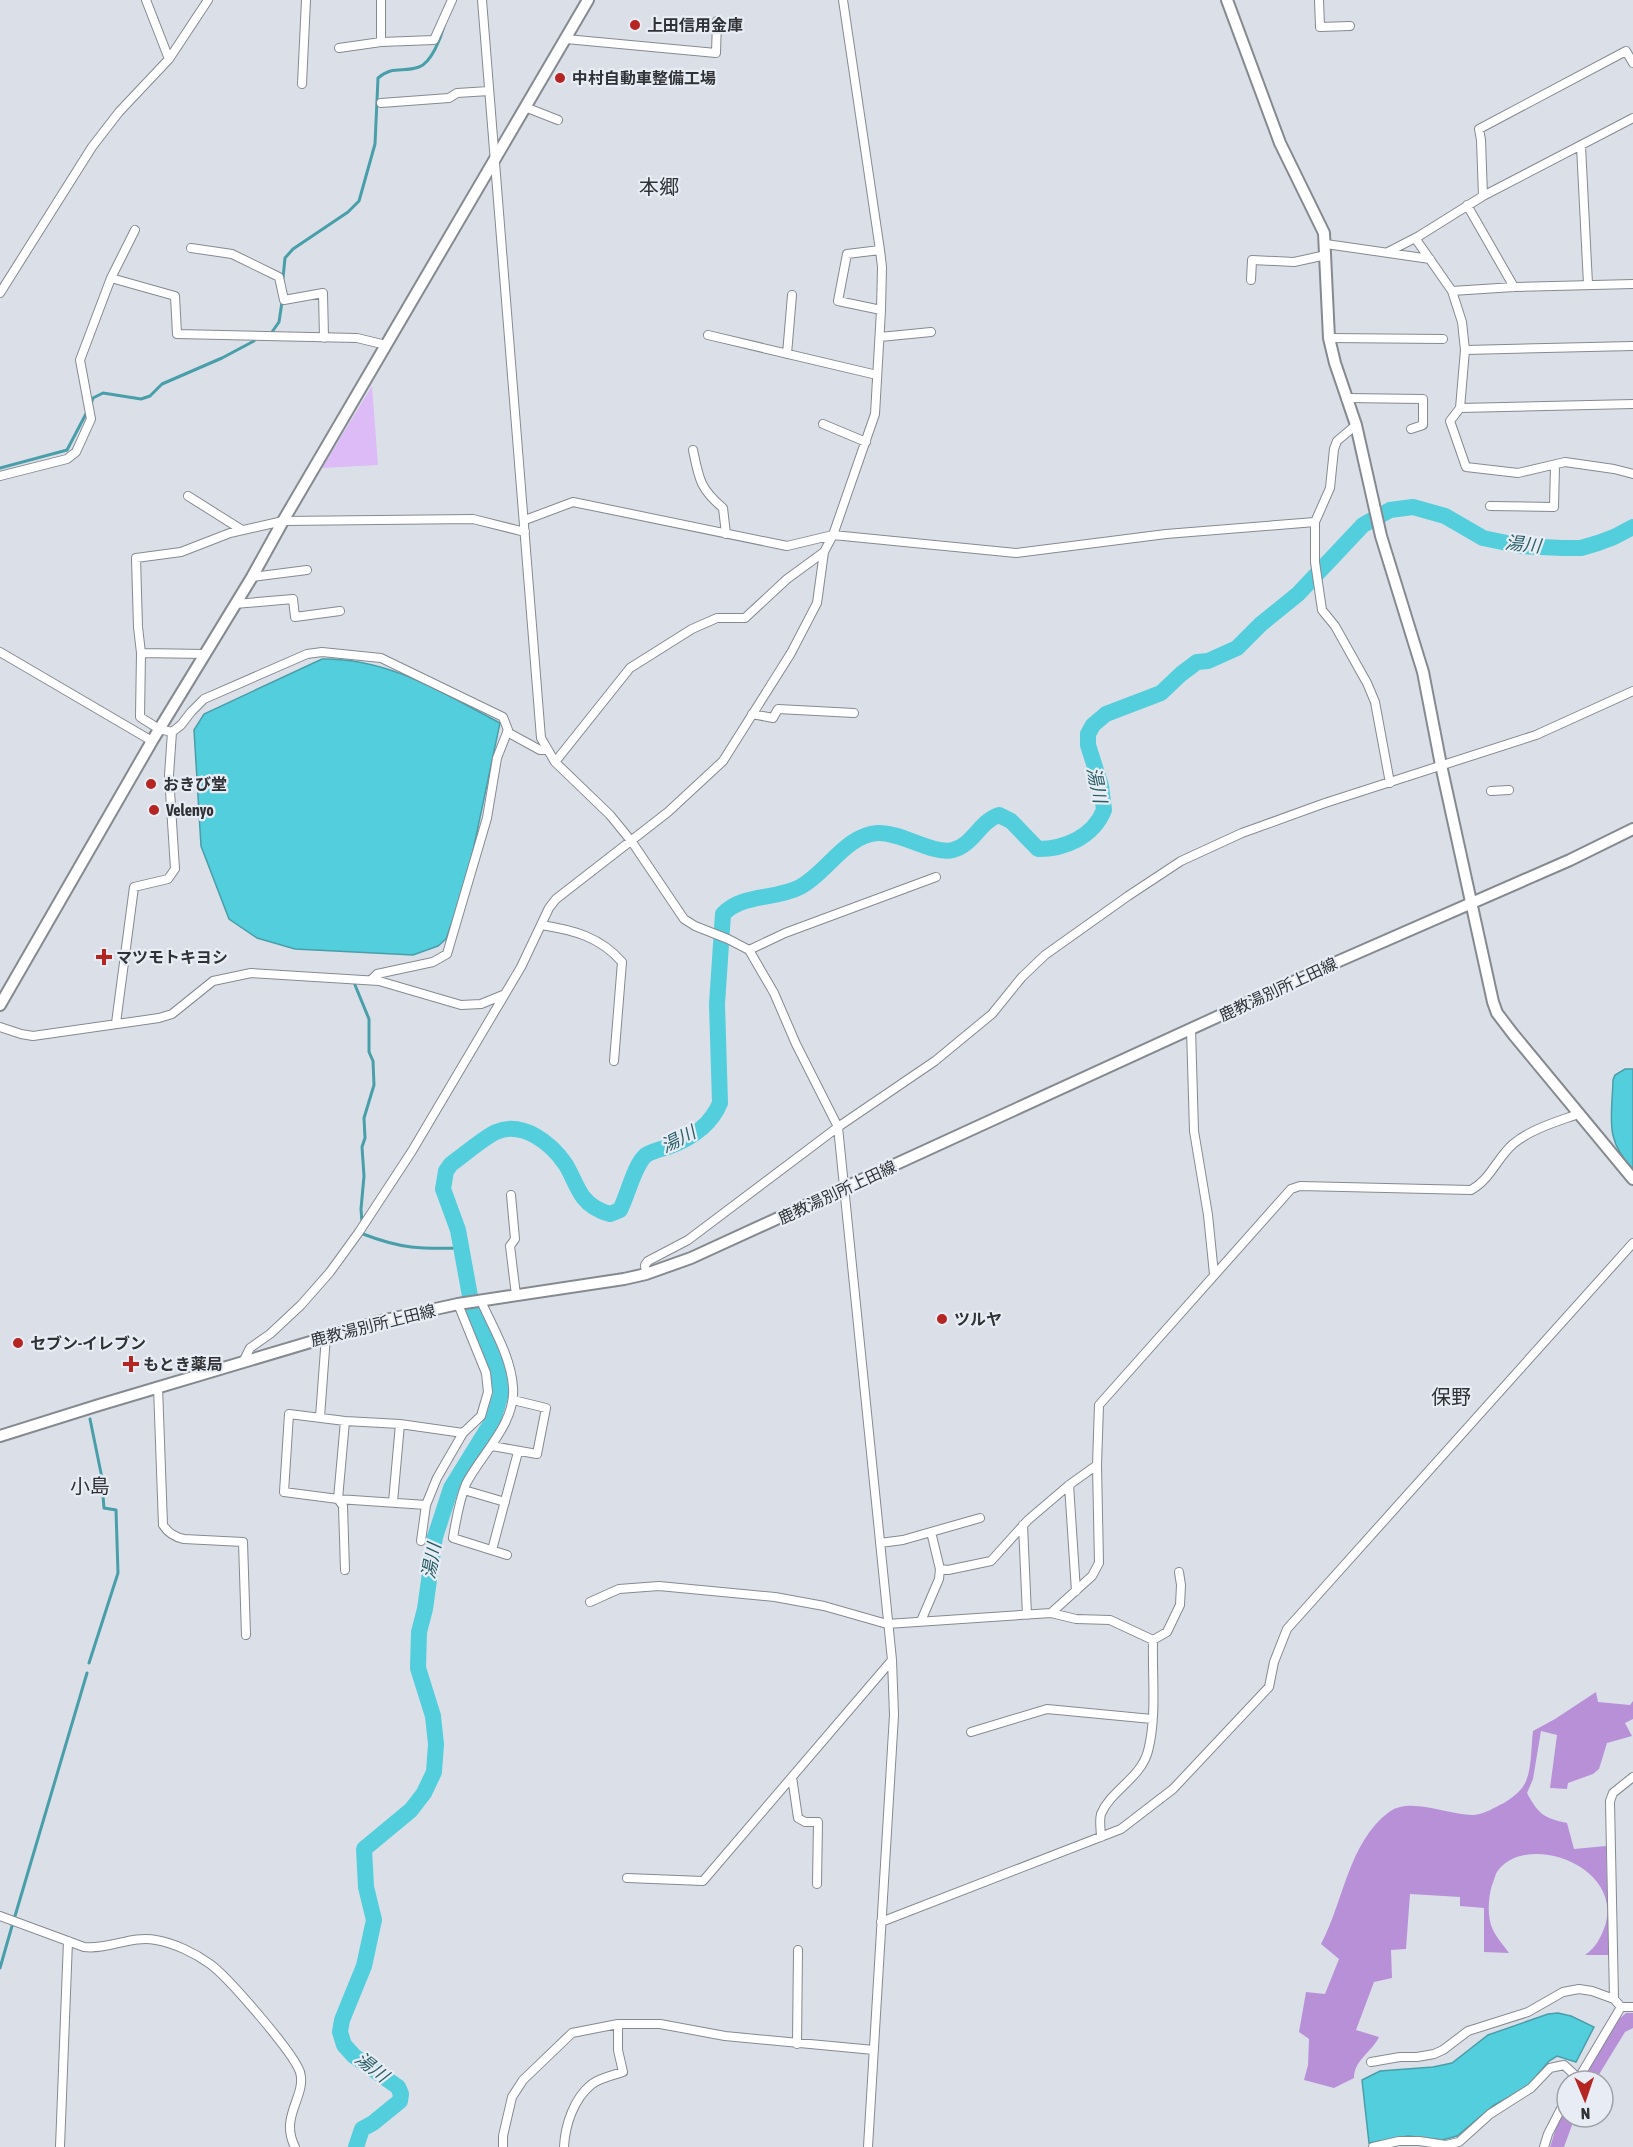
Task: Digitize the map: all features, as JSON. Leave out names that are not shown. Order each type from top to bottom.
[{"type":"street","points":[[146,0],[169,59]]},
{"type":"street","points":[[0,293],[92,147],[119,112],[169,59],[208,0]]},
{"type":"street","points":[[302,84],[306,0]]},
{"type":"street","points":[[381,0],[381,42]]},
{"type":"street","points":[[339,48],[381,42],[434,40],[452,0]]},
{"type":"street","points":[[482,0],[541,738],[555,762],[604,809],[632,842],[684,919],[748,950],[774,993],[796,1044],[838,1127],[892,1660],[894,1715],[868,2147]]},
{"type":"street","points":[[0,1005],[159,729],[252,577],[283,520],[588,0]]},
{"type":"street","points":[[243,1362],[250,1348],[278,1326],[323,1280],[359,1233],[412,1151],[520,967],[549,908],[565,890],[632,842],[668,812],[723,761],[791,653],[817,603],[824,552],[833,535],[875,414],[880,337],[882,267],[843,0]]},
{"type":"street","points":[[1319,0],[1320,27],[1350,26]]},
{"type":"street","points":[[1229,1],[1280,143],[1321,225],[1326,249],[1329,338],[1356,425],[1381,536],[1423,672],[1489,991],[1497,1013],[1633,1179]]},
{"type":"street","points":[[566,39],[716,53],[717,21]]},
{"type":"street","points":[[1483,196],[1479,129],[1626,51],[1633,63]]},
{"type":"street","points":[[381,103],[449,98],[457,93],[489,91]]},
{"type":"street","points":[[525,107],[558,120]]},
{"type":"street","points":[[1388,252],[1483,196],[1633,118]]},
{"type":"street","points":[[1581,146],[1587,284]]},
{"type":"street","points":[[1467,205],[1514,287]]},
{"type":"street","points":[[0,476],[67,459],[76,452],[91,419],[80,360],[111,278],[135,230]]},
{"type":"street","points":[[1415,238],[1452,291],[1459,309],[1465,350],[1460,408],[1450,421],[1466,467],[1518,473],[1565,462],[1633,474]]},
{"type":"street","points":[[191,248],[232,254],[279,277],[284,300],[323,293],[324,338]]},
{"type":"street","points":[[1251,280],[1252,260],[1294,262],[1326,249],[1388,252],[1430,259]]},
{"type":"street","points":[[880,250],[847,254],[838,301],[881,310]]},
{"type":"street","points":[[111,278],[175,296],[177,334],[357,338],[386,345]]},
{"type":"street","points":[[1452,291],[1633,284]]},
{"type":"street","points":[[787,354],[792,295]]},
{"type":"street","points":[[880,337],[931,332]]},
{"type":"street","points":[[708,335],[877,375]]},
{"type":"street","points":[[1329,338],[1443,339]]},
{"type":"street","points":[[1465,350],[1633,346]]},
{"type":"street","points":[[1346,398],[1423,399],[1423,425],[1411,429]]},
{"type":"street","points":[[1460,408],[1633,404]]},
{"type":"street","points":[[823,424],[866,442]]},
{"type":"street","points":[[1356,425],[1337,441],[1330,488],[1315,522],[1315,562],[1322,610],[1335,626],[1375,702],[1390,783]]},
{"type":"street","points":[[693,450],[699,480],[708,496],[723,508],[726,534]]},
{"type":"street","points":[[1490,506],[1554,507],[1555,466]]},
{"type":"street","points":[[188,496],[242,530]]},
{"type":"street","points":[[525,520],[573,502],[787,546],[833,535],[1016,553],[1166,534],[1315,522]]},
{"type":"street","points":[[172,732],[159,729],[140,717],[141,653],[136,558],[181,552],[242,530],[283,520],[473,519],[525,531]]},
{"type":"street","points":[[555,762],[630,668],[692,629],[717,618],[745,618],[787,579],[824,552]]},
{"type":"street","points":[[252,577],[307,570]]},
{"type":"street","points":[[235,604],[293,599],[295,617],[340,611]]},
{"type":"street","points":[[0,652],[152,741]]},
{"type":"street","points":[[116,1023],[134,887],[168,879],[175,869],[169,775],[172,732],[204,699],[307,654],[322,652],[381,658],[503,717],[507,732],[497,758],[487,818],[447,954],[433,962],[377,974],[371,980]]},
{"type":"street","points":[[141,653],[205,654]]},
{"type":"street","points":[[646,1274],[645,1265],[648,1261],[688,1239],[838,1127],[935,1061],[992,1014],[1022,977],[1046,955],[1181,861],[1242,833],[1325,803],[1536,735],[1633,691]]},
{"type":"street","points":[[752,714],[773,718],[778,709],[854,713]]},
{"type":"street","points":[[507,732],[540,750],[548,750]]},
{"type":"street","points":[[1491,791],[1509,790]]},
{"type":"street","name":"鹿教湯別所上田線","points":[[0,1436],[381,1321],[461,1304],[646,1274],[691,1258],[1191,1029],[1570,860],[1633,829]]},
{"type":"street","points":[[748,950],[785,933],[936,877]]},
{"type":"street","points":[[541,925],[571,929],[610,948],[622,962],[614,1061]]},
{"type":"street","points":[[0,1027],[33,1036],[167,1016],[213,981],[251,974],[371,980],[461,1005],[481,1004],[503,995]]},
{"type":"street","points":[[1191,1029],[1194,1131],[1208,1215],[1214,1274]]},
{"type":"street","points":[[1051,1613],[1092,1576],[1099,1563],[1097,1465],[1099,1405],[1290,1189],[1300,1186],[1471,1190],[1480,1185],[1512,1145],[1532,1132],[1578,1114]]},
{"type":"street","points":[[511,1195],[515,1239],[510,1246],[516,1295]]},
{"type":"street","points":[[881,1922],[1121,1829],[1173,1789],[1269,1687],[1274,1662],[1287,1629],[1633,1243]]},
{"type":"street","points":[[480,1301],[507,1361],[513,1385],[513,1400],[492,1446],[467,1483],[460,1501],[453,1538],[507,1554]]},
{"type":"street","points":[[421,1541],[426,1505],[437,1478],[464,1433],[481,1416],[488,1392],[486,1373],[461,1304]]},
{"type":"street","points":[[320,1417],[326,1336]]},
{"type":"street","points":[[158,1387],[163,1525],[166,1531],[184,1539],[243,1542],[246,1635]]},
{"type":"street","points":[[492,1446],[537,1454],[546,1408],[513,1400]]},
{"type":"street","points":[[426,1505],[338,1499],[284,1492],[289,1414],[345,1421],[400,1424],[464,1433]]},
{"type":"street","points":[[345,1421],[338,1499],[343,1506],[345,1570]]},
{"type":"street","points":[[393,1502],[400,1424]]},
{"type":"street","points":[[492,1550],[518,1452]]},
{"type":"street","points":[[940,1569],[948,1570],[991,1561],[1023,1525],[1069,1485],[1097,1465]]},
{"type":"street","points":[[1069,1485],[1076,1591]]},
{"type":"street","points":[[464,1490],[505,1502]]},
{"type":"street","points":[[880,1543],[903,1540],[980,1518]]},
{"type":"street","points":[[1023,1525],[1027,1615]]},
{"type":"street","points":[[921,1621],[939,1579],[940,1569],[931,1532]]},
{"type":"street","points":[[1152,1640],[1167,1632],[1180,1605],[1179,1572]]},
{"type":"street","points":[[590,1602],[619,1589],[659,1586],[776,1597],[824,1606],[887,1624],[1051,1613],[1076,1619],[1110,1620],[1152,1640]]},
{"type":"street","points":[[1101,1838],[1100,1816],[1108,1803],[1140,1768],[1148,1752],[1152,1719],[1152,1640]]},
{"type":"street","points":[[627,1878],[703,1881],[892,1660]]},
{"type":"street","points":[[971,1732],[1047,1709],[1152,1719]]},
{"type":"street","points":[[792,1777],[798,1818],[805,1822],[818,1822],[817,1884]]},
{"type":"street","points":[[1614,1999],[1610,1801],[1613,1793],[1633,1777]]},
{"type":"street","points":[[0,1916],[94,1948],[141,1939],[157,1940],[187,1951],[212,1966],[250,2006],[299,2070],[301,2083],[289,2127],[290,2138],[295,2147]]},
{"type":"street","points":[[60,2147],[68,1941]]},
{"type":"street","points":[[797,2044],[798,1950]]},
{"type":"street","points":[[1371,2062],[1434,2054],[1474,2028],[1528,2012],[1563,1992],[1586,1990],[1614,1999],[1621,2007],[1633,2007]]},
{"type":"street","points":[[1584,2069],[1621,2007]]},
{"type":"street","points":[[503,2147],[503,2136],[512,2097],[523,2080],[572,2033],[618,2024],[660,2024],[725,2036],[874,2050]]},
{"type":"street","points":[[564,2147],[565,2130],[577,2103],[593,2083],[623,2072],[618,2050],[618,2024]]},
{"type":"street","points":[[1373,2147],[1399,2141],[1452,2144],[1468,2135],[1504,2105],[1531,2088],[1550,2068],[1564,2065],[1567,2069]]},
{"type":"street","points":[[1545,2147],[1555,2120]]},
{"type":"shaded area","points":[[372,386],[378,465],[322,468]]},
{"type":"shaded area","points":[[1596,1692],[1598,1702],[1630,1705],[1633,1701],[1633,1719],[1625,1723],[1632,1736],[1607,1743],[1599,1769],[1593,1774],[1568,1783],[1567,1789],[1550,1788],[1557,1735],[1541,1731],[1533,1779],[1527,1793],[1543,1814],[1567,1823],[1574,1849],[1606,1846],[1609,1955],[1585,1955],[1595,1946],[1603,1931],[1607,1904],[1600,1886],[1586,1871],[1568,1861],[1548,1855],[1528,1855],[1510,1860],[1497,1872],[1490,1896],[1490,1920],[1495,1933],[1509,1953],[1484,1952],[1484,1908],[1460,1906],[1460,1897],[1410,1894],[1406,1949],[1391,1950],[1392,1978],[1374,1982],[1356,2030],[1379,2037],[1360,2061],[1354,2078],[1334,2088],[1304,2080],[1308,2065],[1309,2039],[1299,2032],[1306,1992],[1325,1994],[1339,1959],[1321,1944],[1356,1856],[1375,1825],[1389,1812],[1408,1806],[1474,1815],[1504,1803],[1520,1791],[1526,1781],[1533,1731]]},
{"type":"shaded area","points":[[1626,2013],[1633,2013],[1633,2028],[1625,2032],[1602,2069],[1589,2069],[1618,2020]]},
{"type":"shaded area","points":[[1556,2129],[1571,2129],[1564,2147],[1550,2147]]},
{"type":"water","points":[[322,659],[347,660],[393,671],[436,689],[500,723],[467,879],[446,939],[438,946],[413,955],[295,949],[257,938],[229,919],[201,846],[194,730],[204,714]]},
{"type":"water","points":[[1625,1069],[1633,1069],[1633,1169],[1618,1148],[1611,1117],[1613,1080],[1615,1075]]},
{"type":"water","points":[[1558,2013],[1571,2016],[1594,2027],[1576,2062],[1557,2056],[1549,2061],[1527,2087],[1494,2105],[1457,2136],[1442,2140],[1408,2136],[1369,2143],[1362,2080],[1380,2071],[1433,2067],[1452,2063],[1488,2035],[1548,2014]]},
{"type":"waterway","points":[[283,278],[285,258],[293,249],[348,212],[359,201],[375,144],[378,78],[393,70],[413,69],[423,65],[435,50],[444,26]]},
{"type":"waterway","points":[[272,332],[279,322],[282,302]]},
{"type":"waterway","points":[[91,404],[93,398],[103,393],[141,399],[150,396],[162,384],[222,358],[254,341]]},
{"type":"waterway","points":[[0,468],[67,450],[88,410]]},
{"type":"waterway","name":"湯川","points":[[356,2147],[362,2129],[400,2101],[401,2094],[398,2087],[354,2056],[344,2045],[340,2032],[342,2020],[364,1966],[374,1920],[366,1887],[364,1849],[411,1810],[424,1793],[434,1772],[436,1744],[433,1716],[418,1668],[419,1632],[425,1609],[435,1537],[451,1488],[493,1420],[501,1394],[498,1369],[472,1307],[458,1230],[443,1189],[446,1171],[451,1164],[496,1132],[516,1129],[536,1136],[553,1149],[566,1165],[583,1197],[589,1203],[598,1210],[610,1214],[620,1210],[635,1173],[646,1155],[676,1144],[692,1135],[711,1118],[720,1103],[717,1004],[723,914],[740,903],[781,894],[800,887],[810,881],[846,847],[866,835],[887,834],[936,849],[953,850],[966,843],[986,823],[999,815],[1011,821],[1038,849],[1058,847],[1077,840],[1093,827],[1104,810],[1101,786],[1088,745],[1088,734],[1093,725],[1106,714],[1161,693],[1197,662],[1208,661],[1237,648],[1261,624],[1298,594],[1363,525],[1390,510],[1413,507],[1445,516],[1483,538],[1521,546],[1581,548],[1614,537],[1633,527]]},
{"type":"waterway","points":[[355,985],[369,1019],[369,1052],[373,1061],[374,1085],[364,1118],[362,1223]]},
{"type":"waterway","points":[[363,1230],[363,1234],[400,1245],[422,1248],[461,1248]]},
{"type":"waterway","points":[[89,1663],[118,1573],[116,1510],[104,1508],[101,1473],[90,1419]]},
{"type":"waterway","points":[[15,1916],[87,1673]]},
{"type":"waterway","points":[[0,1968],[12,1926]]},
{"type":"place","name":"上田信用金庫","points":[[635,25]]},
{"type":"place","name":"中村自動車整備工場","points":[[560,78]]},
{"type":"place","name":"おきび堂","points":[[151,784]]},
{"type":"place","name":"Velenyo","points":[[154,810]]},
{"type":"place","name":"マツモトキヨシ","points":[[104,957]]},
{"type":"place","name":"ツルヤ","points":[[942,1319]]},
{"type":"place","name":"セブン-イレブン","points":[[18,1343]]},
{"type":"place","name":"もとき薬局","points":[[131,1364]]},
{"type":"district","name":"本郷","points":[[659,186]]},
{"type":"district","name":"保野","points":[[1451,1396]]},
{"type":"district","name":"小島","points":[[90,1485]]}]
